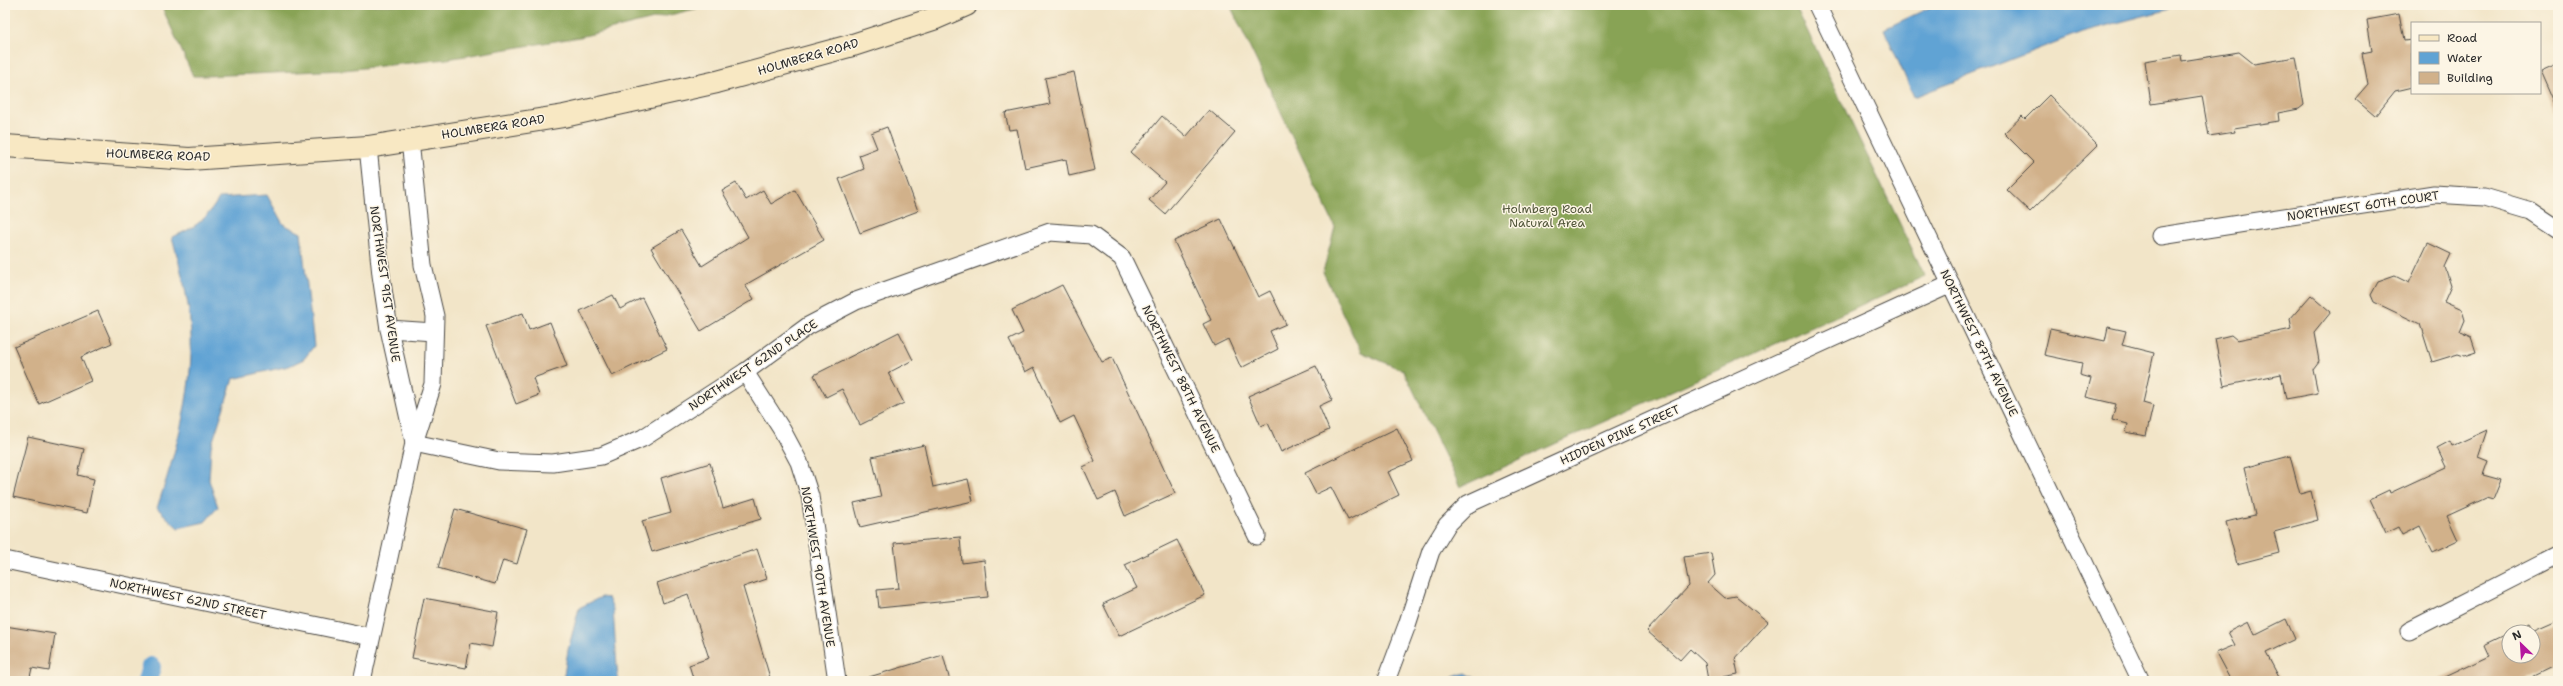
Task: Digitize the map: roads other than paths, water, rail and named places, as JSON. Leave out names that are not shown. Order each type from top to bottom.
[{"type":"street","name":"HOLMBERG ROAD","points":[[5,146],[189,159],[368,147],[564,116],[717,82],[853,45],[936,18],[966,5]]},
{"type":"street","name":"NORTHWEST 87TH AVENUE","points":[[1817,5],[2141,681]]},
{"type":"street","name":"NORTHWEST 91ST AVENUE","points":[[362,681],[414,443],[433,384],[435,316],[423,265],[410,140]]},
{"type":"street","name":"NORTHWEST 91ST AVENUE","points":[[368,147],[389,329],[414,443]]},
{"type":"street","name":"NORTHWEST 60TH COURT","points":[[2161,236],[2434,194],[2484,197],[2531,210],[2558,229]]},
{"type":"street","name":"NORTHWEST 62ND PLACE","points":[[414,443],[499,461],[553,463],[602,456],[643,438],[745,372],[808,326],[856,301],[1050,232],[1091,235]]},
{"type":"street","name":"NORTHWEST 88TH AVENUE","points":[[1091,235],[1122,258],[1257,536]]},
{"type":"street","name":"HIDDEN PINE STREET","points":[[1386,681],[1407,625],[1431,551],[1446,525],[1468,504],[1951,284]]},
{"type":"street","points":[[389,329],[434,332]]},
{"type":"street","name":"NORTHWEST 90TH AVENUE","points":[[745,372],[782,430],[799,462],[810,496],[837,681]]},
{"type":"street","points":[[2409,631],[2558,556]]},
{"type":"street","name":"NORTHWEST 62ND STREET","points":[[5,560],[371,637]]},
{"type":"water","points":[[1935,5],[2185,5],[2082,32],[1914,97],[1884,29]]},
{"type":"water","points":[[267,195],[283,224],[301,233],[314,346],[304,359],[289,366],[233,379],[211,447],[209,480],[218,507],[205,522],[178,528],[157,508],[182,424],[191,358],[189,311],[182,274],[172,237],[200,222],[210,212],[219,198]]},
{"type":"water","points":[[601,597],[608,598],[613,609],[618,681],[563,681],[568,650],[579,608]]},
{"type":"water","points":[[1466,673],[1480,681],[1450,681],[1453,677]]},
{"type":"waterway","points":[[147,681],[151,667]]},
{"type":"park label","name":"Holmberg Road Natural Area","points":[[1547,216]]}]
